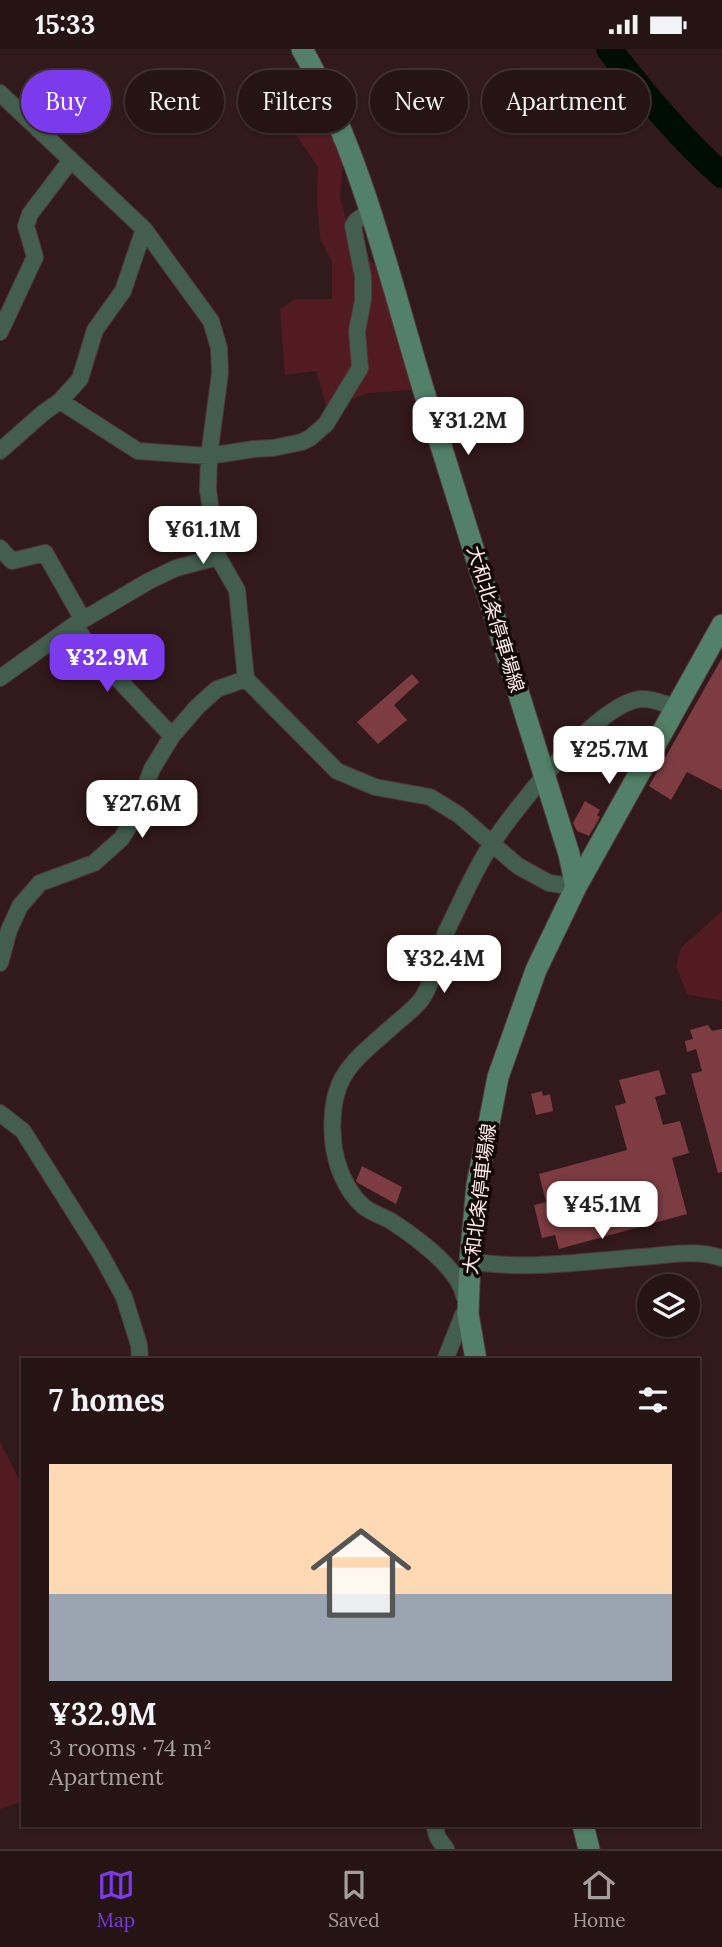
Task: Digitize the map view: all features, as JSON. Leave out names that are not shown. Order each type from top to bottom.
[{"type":"main road","name":"大和北条停車場線","points":[[302,49],[354,158],[569,854],[576,887],[536,970],[498,1077],[477,1185],[470,1261],[468,1306],[476,1358]]},
{"type":"main road","points":[[576,887],[722,625]]},
{"type":"main road","points":[[584,1827],[589,1849]]},
{"type":"street","points":[[0,93],[144,229],[211,321],[220,373],[209,456],[208,491],[218,557],[237,590],[246,679],[337,771],[375,787],[430,797],[459,815],[518,866],[549,883],[576,887]]},
{"type":"street","points":[[0,333],[35,257],[26,226],[30,214],[71,160]]},
{"type":"street","points":[[60,401],[138,451],[209,456],[302,442],[326,424],[360,368],[358,331],[363,300],[363,277],[353,226],[371,210]]},
{"type":"street","points":[[0,451],[43,412],[60,401],[80,379],[95,330],[123,291],[144,229]]},
{"type":"street","points":[[0,548],[12,561],[46,553],[98,658],[172,736]]},
{"type":"street","points":[[0,678],[79,622],[149,581],[176,569],[218,557]]},
{"type":"street","points":[[0,963],[9,930],[20,906],[40,883],[94,863],[121,839],[131,823],[152,769],[172,736],[197,706],[217,689],[246,679]]},
{"type":"street","points":[[446,1358],[468,1306],[462,1289],[450,1270],[426,1248],[390,1220],[364,1207],[350,1191],[336,1159],[332,1121],[337,1088],[351,1062],[411,1010],[425,993],[446,934],[492,845],[545,776],[578,739],[609,712],[641,699],[677,707]]},
{"type":"street","points":[[0,1113],[23,1131],[100,1253],[124,1297],[139,1345],[140,1358]]},
{"type":"street","points":[[470,1261],[485,1264],[546,1264],[695,1253],[722,1258]]},
{"type":"street","points":[[434,1827],[446,1849]]},
{"type":"shaded area","points":[[295,133],[332,133],[343,161],[340,196],[347,223],[372,263],[380,262],[416,383],[411,390],[368,393],[327,408],[316,371],[285,375],[280,309],[296,299],[332,299],[332,262],[320,238],[318,167]]},
{"type":"shaded area","points":[[722,911],[722,1001],[687,994],[676,966],[681,948]]},
{"type":"shaded area","points":[[0,1442],[21,1483],[21,1802],[0,1809]]},
{"type":"building","points":[[722,658],[722,790],[687,772],[671,800],[649,786]]},
{"type":"building","points":[[412,674],[419,682],[394,705],[407,720],[378,744],[357,722]]},
{"type":"building","points":[[585,801],[600,810],[597,815],[600,817],[589,836],[577,831],[573,823]]},
{"type":"building","points":[[708,1025],[712,1031],[722,1029],[722,1172],[718,1173],[691,1074],[702,1071],[696,1049],[687,1052],[685,1041],[693,1039],[690,1030]]},
{"type":"building","points":[[659,1070],[666,1094],[655,1097],[663,1125],[680,1121],[689,1153],[672,1158],[687,1214],[559,1249],[555,1235],[542,1238],[534,1205],[546,1202],[539,1174],[627,1150],[615,1106],[626,1103],[619,1080]]},
{"type":"building","points":[[542,1091],[543,1096],[550,1094],[553,1111],[536,1115],[531,1094]]},
{"type":"building","points":[[362,1166],[402,1187],[396,1204],[356,1181]]},
{"type":"waterway","points":[[609,49],[662,115],[722,175]]}]
